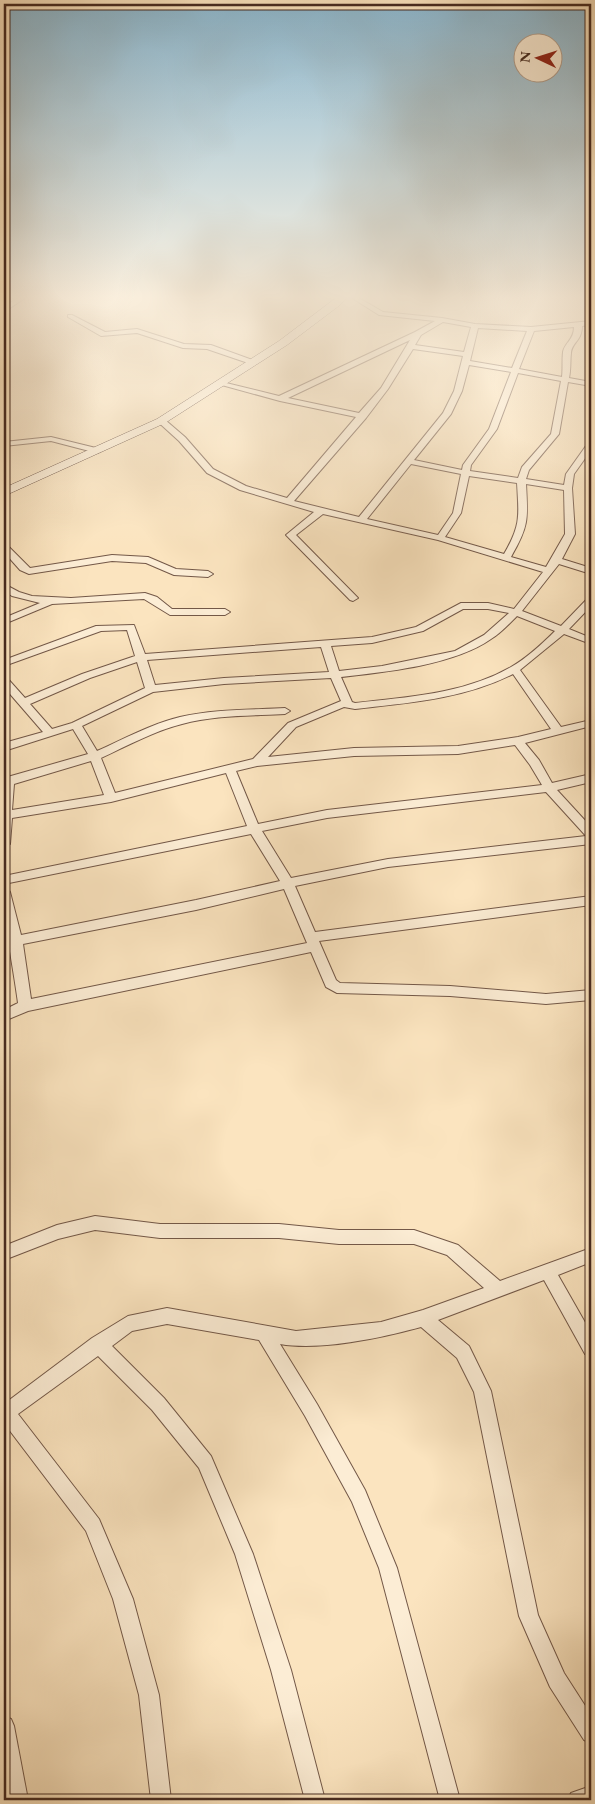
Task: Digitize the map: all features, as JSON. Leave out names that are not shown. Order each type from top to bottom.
[{"type":"main road","points":[[4,492],[161,421],[225,382]]},
{"type":"street","points":[[280,399],[316,382]]},
{"type":"street","points":[[289,501],[363,416],[388,382]]},
{"type":"street","points":[[362,519],[447,414],[460,382]]},
{"type":"street","points":[[440,538],[457,513],[471,457],[493,429],[510,382]]},
{"type":"street","points":[[506,558],[516,541],[524,519],[521,481],[531,460],[556,434],[565,382]]},
{"type":"street","points":[[222,384],[280,399],[363,416]]},
{"type":"street","points":[[161,421],[182,439],[204,466],[219,477],[254,492],[440,538],[549,571]]},
{"type":"street","points":[[4,444],[51,439],[97,451]]},
{"type":"street","points":[[4,747],[76,726],[151,689],[224,681],[335,675],[382,669],[458,652],[488,638],[516,612],[557,560],[570,534],[568,488],[570,474],[591,445]]},
{"type":"street","points":[[409,461],[466,473],[568,488]]},
{"type":"street","points":[[578,464],[591,466]]},
{"type":"street","points":[[322,510],[291,535],[353,598]]},
{"type":"street","points":[[4,547],[23,568],[29,571],[112,558],[148,560],[174,572],[208,574]]},
{"type":"street","points":[[557,560],[591,571]]},
{"type":"street","points":[[4,587],[22,597],[53,601],[144,596],[154,599],[170,612],[225,612]]},
{"type":"street","points":[[257,762],[292,725],[345,703],[355,706],[442,694],[485,682],[515,670],[532,657],[591,600]]},
{"type":"street","points":[[4,621],[53,601]]},
{"type":"street","points":[[23,703],[86,676],[141,657],[394,636],[419,629],[461,606],[488,606],[516,612],[562,628],[591,641]]},
{"type":"street","points":[[4,663],[100,628],[124,627],[132,630],[151,689]]},
{"type":"street","points":[[326,643],[345,703]]},
{"type":"street","points":[[515,670],[559,732]]},
{"type":"street","points":[[4,680],[51,734]]},
{"type":"street","points":[[4,844],[6,782],[95,756],[160,727],[182,720],[217,715],[285,711]]},
{"type":"street","points":[[6,815],[111,798],[257,762],[354,752],[458,750],[518,742],[591,723]]},
{"type":"street","points":[[76,726],[95,756],[111,798]]},
{"type":"street","points":[[518,742],[535,763],[549,788],[590,832]]},
{"type":"street","points":[[230,769],[253,827],[287,882],[331,983],[337,988],[345,990],[450,992],[546,999],[591,995]]},
{"type":"street","points":[[4,880],[188,843],[253,827],[327,814],[549,788],[591,778]]},
{"type":"street","points":[[16,941],[196,905],[287,882],[590,832]]},
{"type":"street","points":[[4,892],[16,941],[25,1006]]},
{"type":"street","points":[[4,1016],[25,1006],[313,941],[591,900]]},
{"type":"street","points":[[4,1253],[58,1232],[95,1223],[160,1231],[270,1231],[339,1238],[414,1237],[452,1250],[498,1290]]},
{"type":"street","points":[[161,1800],[150,1695],[123,1599],[93,1525],[5,1413],[128,1324],[166,1316],[296,1339],[329,1337],[380,1330],[423,1318],[591,1255]]},
{"type":"street","points":[[547,1271],[591,1348]]},
{"type":"street","points":[[423,1318],[463,1352],[482,1391],[529,1616],[557,1680],[591,1733]]},
{"type":"street","points":[[264,1334],[359,1496],[388,1568],[450,1800]]},
{"type":"street","points":[[98,1344],[158,1404],[205,1462],[244,1554],[281,1670],[315,1800]]},
{"type":"street","points":[[4,1726],[18,1800]]},
{"type":"street","points":[[578,1800],[591,1796]]}]
